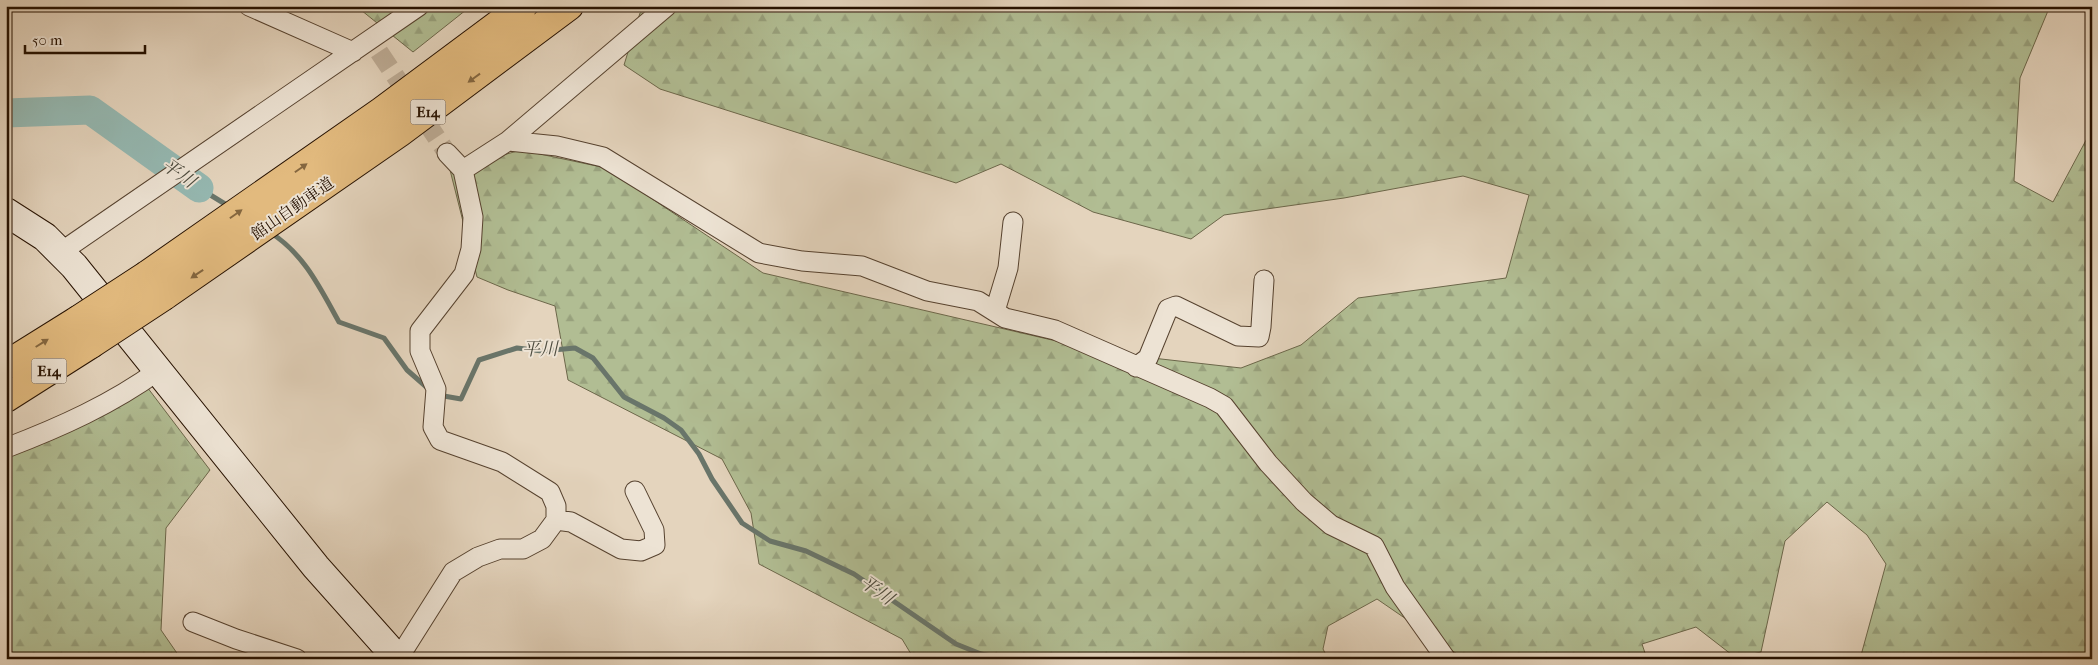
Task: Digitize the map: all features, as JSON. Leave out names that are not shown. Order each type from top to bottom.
[{"type":"highway","points":[[483,37],[514,6]]},
{"type":"highway","name":"館山自動車道","points":[[6,365],[211,232],[483,37],[523,6]]},
{"type":"highway","name":"館山自動車道","points":[[6,398],[230,252],[501,58],[569,6]]},
{"type":"highway","points":[[501,58],[583,6]]},
{"type":"street","points":[[249,6],[353,52]]},
{"type":"street","points":[[61,252],[353,52],[374,46],[419,6]]},
{"type":"street","points":[[463,170],[508,140],[667,6]]},
{"type":"street","points":[[508,140],[557,146],[603,157],[759,253],[802,261],[862,266],[927,291],[978,300],[1005,318],[1055,330],[1210,398],[1224,406],[1268,463],[1304,502],[1331,524],[1374,546],[1395,587],[1446,659]]},
{"type":"street","points":[[6,212],[44,237],[61,252],[159,370],[316,567],[398,659],[453,572],[478,557],[500,549],[523,549],[542,539],[556,520],[556,506],[550,492],[502,462],[440,440],[433,427],[436,395],[420,351],[420,331],[464,274],[471,249],[473,218],[463,170],[447,153]]},
{"type":"street","points":[[995,311],[1008,268],[1013,222]]},
{"type":"street","points":[[1136,367],[1148,358],[1168,309],[1176,306],[1238,336],[1259,337],[1264,280]]},
{"type":"street","points":[[6,448],[95,410],[116,399],[159,370]]},
{"type":"street","points":[[556,520],[571,522],[622,549],[641,551],[655,545],[654,530],[635,491]]},
{"type":"street","points":[[194,622],[236,640],[297,659]]},
{"type":"green space","points":[[356,6],[471,6],[413,52]]},
{"type":"green space","points":[[650,6],[2050,6],[2020,78],[2014,181],[2053,202],[2092,129],[2092,659],[1860,659],[1886,564],[1867,535],[1827,502],[1785,541],[1761,652],[1736,658],[1696,627],[1642,644],[1647,659],[1460,659],[1460,656],[1377,599],[1328,626],[1323,649],[1328,659],[914,659],[902,639],[759,564],[751,513],[722,459],[568,380],[555,306],[477,277],[450,170],[521,150],[606,168],[763,273],[1108,353],[1241,368],[1301,345],[1358,298],[1506,278],[1529,195],[1463,176],[1344,198],[1224,215],[1191,239],[1093,212],[1001,164],[956,183],[660,89],[624,65],[640,13]]},
{"type":"green space","points":[[144,383],[210,470],[166,528],[161,630],[181,659],[6,659],[6,459],[34,439]]},
{"type":"waterway","name":"平川","points":[[6,113],[90,110],[199,188]]},
{"type":"waterway","name":"平川","points":[[199,188],[230,207]]},
{"type":"waterway","name":"平川","points":[[271,233],[283,241],[302,261],[318,284],[339,322],[384,338],[407,370],[431,391]]},
{"type":"waterway","name":"平川","points":[[438,395],[461,399],[479,360],[517,348],[542,351],[575,348],[593,358],[624,397],[664,418],[681,430],[699,454],[712,479],[742,523],[770,541],[806,551],[854,574],[956,644],[981,654],[1006,659]]},
{"type":"waterway","name":"平川","points":[[1060,659],[1104,659]]},
{"type":"tunnel","points":[[379,52],[447,153]]}]
